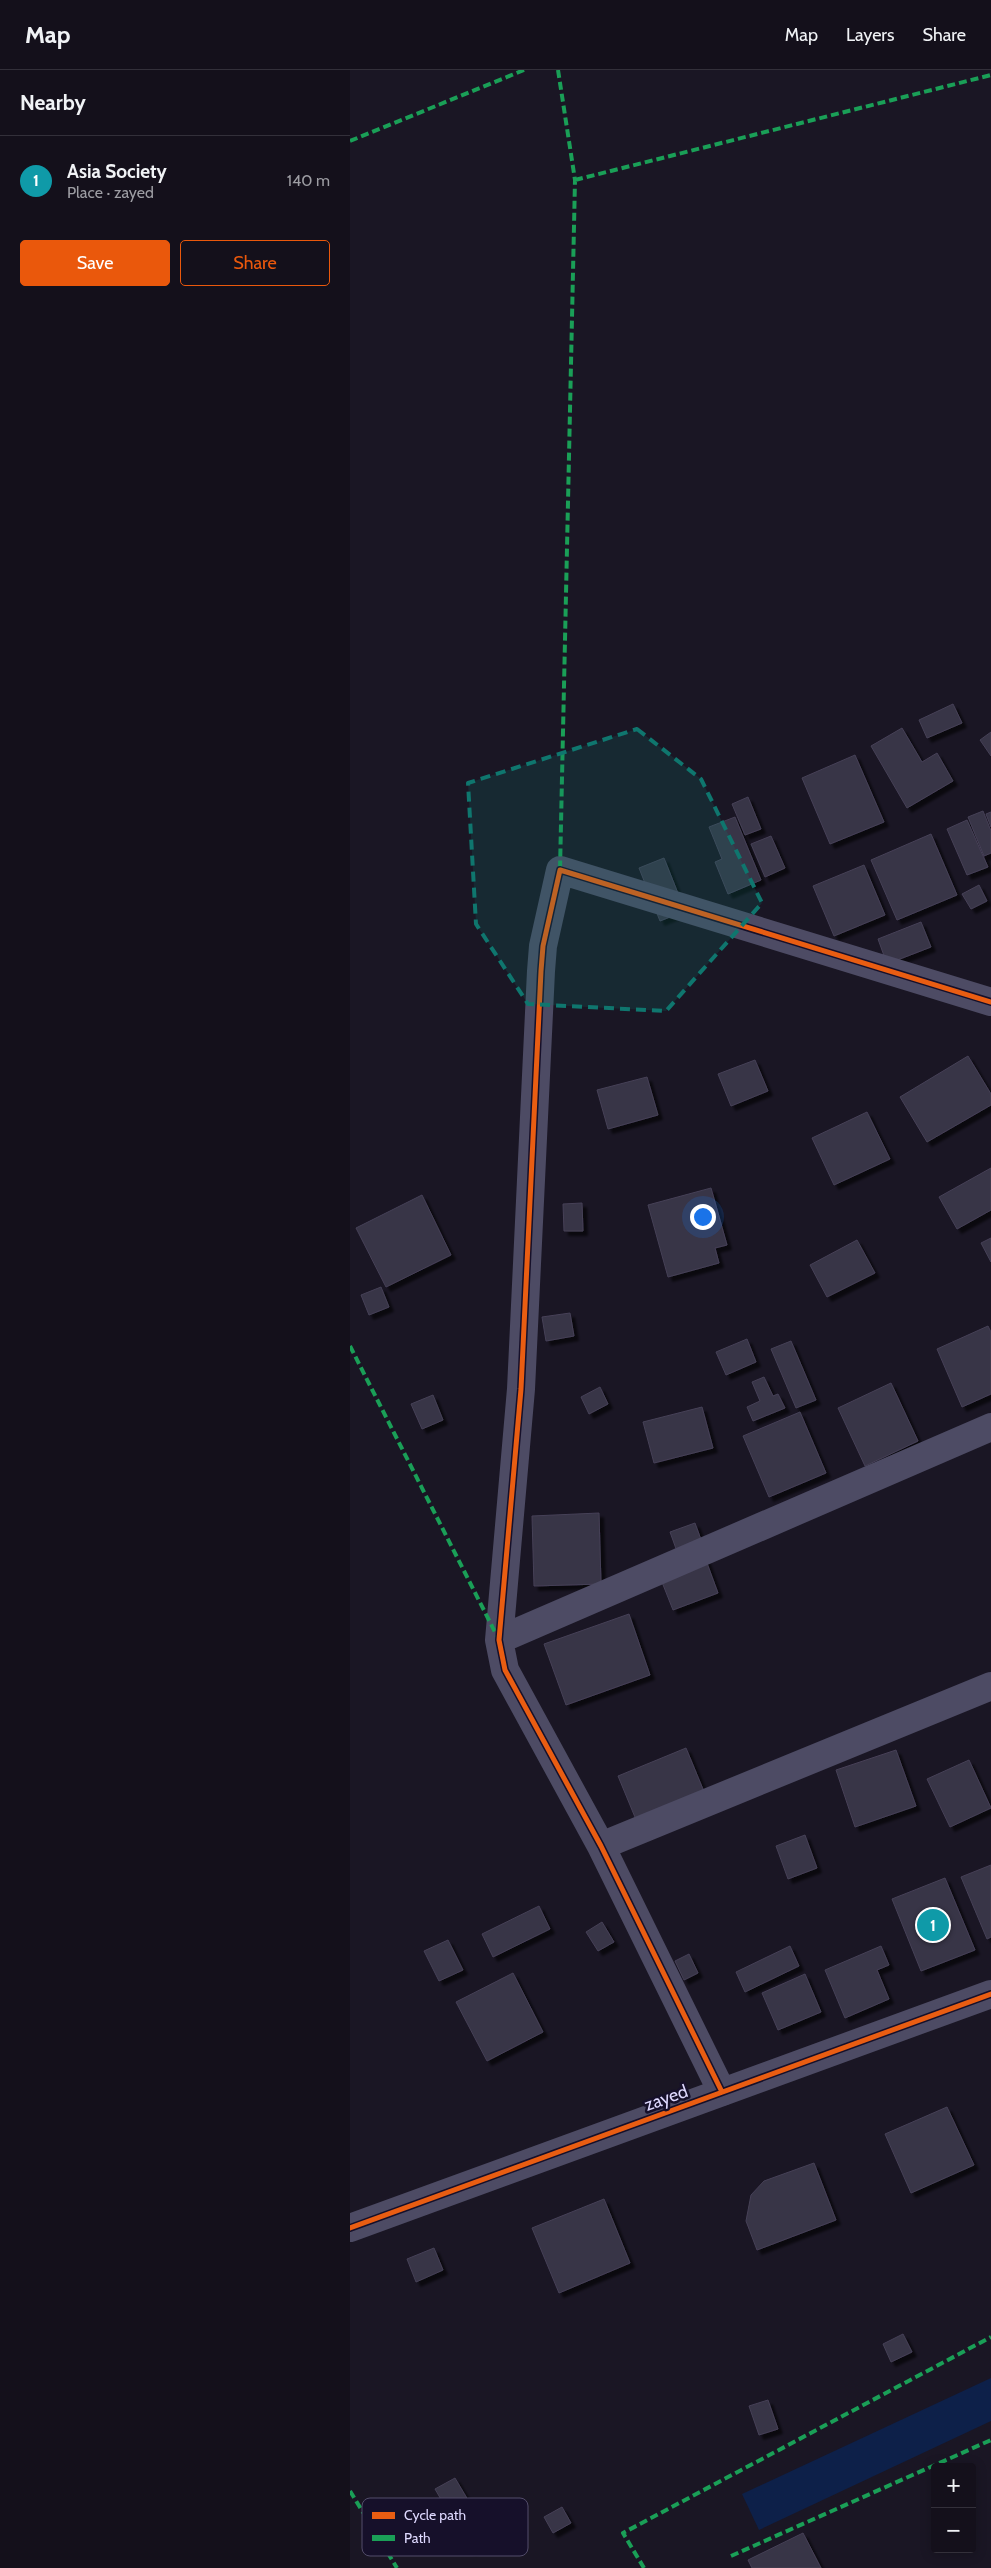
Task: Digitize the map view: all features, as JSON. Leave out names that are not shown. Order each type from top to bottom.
[{"type":"street","points":[[722,2092],[601,1846],[505,1670],[499,1640],[521,1389],[541,971],[543,946],[560,870],[991,1002]]},
{"type":"street","points":[[499,1640],[991,1427]]},
{"type":"street","points":[[601,1846],[991,1686]]},
{"type":"street","name":"zayed","points":[[350,2228],[991,1994]]},
{"type":"highlighted area","points":[[637,729],[701,779],[762,903],[666,1011],[528,1004],[476,924],[468,783]]},
{"type":"water","points":[[991,2378],[991,2421],[759,2530],[742,2494]]},
{"type":"building","points":[[953,704],[962,723],[927,738],[919,720]]},
{"type":"building","points":[[902,728],[922,762],[937,753],[953,781],[907,808],[871,746]]},
{"type":"building","points":[[991,732],[991,756],[980,740]]},
{"type":"building","points":[[855,755],[884,822],[830,844],[802,778]]},
{"type":"building","points":[[748,797],[761,829],[745,835],[732,804]]},
{"type":"building","points":[[983,811],[991,831],[991,853],[984,856],[968,817]]},
{"type":"building","points":[[991,812],[991,827],[986,814]]},
{"type":"building","points":[[735,817],[761,880],[728,894],[715,862],[722,859],[709,827]]},
{"type":"building","points":[[967,820],[988,867],[967,875],[947,829]]},
{"type":"building","points":[[931,834],[957,895],[897,920],[871,860]]},
{"type":"building","points":[[771,836],[785,868],[765,877],[751,844]]},
{"type":"building","points":[[664,858],[685,911],[660,921],[639,868]]},
{"type":"building","points":[[864,865],[885,915],[834,936],[813,886]]},
{"type":"building","points":[[979,885],[987,901],[971,909],[962,894]]},
{"type":"building","points":[[921,922],[931,947],[887,964],[878,939]]},
{"type":"building","points":[[968,1056],[991,1094],[991,1105],[927,1142],[900,1097]]},
{"type":"building","points":[[755,1060],[768,1091],[731,1106],[718,1074]]},
{"type":"building","points":[[647,1077],[658,1115],[608,1129],[597,1090]]},
{"type":"building","points":[[867,1112],[890,1159],[834,1185],[812,1138]]},
{"type":"building","points":[[991,1168],[991,1210],[957,1229],[939,1197]]},
{"type":"building","points":[[711,1188],[727,1245],[715,1248],[719,1263],[668,1277],[648,1205]]},
{"type":"building","points":[[422,1195],[451,1255],[386,1287],[356,1228]]},
{"type":"building","points":[[582,1203],[583,1231],[564,1231],[563,1204]]},
{"type":"building","points":[[991,1238],[991,1262],[981,1243]]},
{"type":"building","points":[[857,1240],[875,1273],[827,1297],[810,1265]]},
{"type":"building","points":[[381,1287],[389,1307],[369,1315],[361,1295]]},
{"type":"building","points":[[570,1313],[574,1336],[546,1341],[542,1317]]},
{"type":"building","points":[[988,1326],[991,1332],[991,1394],[962,1407],[937,1349]]},
{"type":"building","points":[[747,1339],[756,1362],[726,1375],[716,1352]]},
{"type":"building","points":[[791,1341],[816,1400],[796,1408],[771,1349]]},
{"type":"building","points":[[764,1377],[773,1396],[778,1394],[785,1408],[753,1421],[747,1407],[760,1401],[752,1382]]},
{"type":"building","points":[[891,1383],[918,1441],[865,1466],[838,1408]]},
{"type":"building","points":[[600,1387],[608,1404],[589,1414],[581,1397]]},
{"type":"building","points":[[433,1395],[443,1420],[422,1429],[411,1404]]},
{"type":"building","points":[[702,1407],[713,1448],[654,1463],[643,1422]]},
{"type":"building","points":[[800,1412],[826,1473],[769,1497],[743,1436]]},
{"type":"building","points":[[599,1513],[601,1584],[534,1586],[532,1516]]},
{"type":"building","points":[[695,1523],[704,1548],[679,1557],[670,1532]]},
{"type":"building","points":[[704,1555],[718,1593],[673,1610],[658,1572]]},
{"type":"building","points":[[629,1614],[650,1675],[566,1705],[544,1644]]},
{"type":"building","points":[[686,1748],[705,1794],[637,1822],[618,1776]]},
{"type":"building","points":[[896,1750],[916,1806],[855,1827],[836,1770]]},
{"type":"building","points":[[969,1760],[991,1808],[950,1827],[927,1779]]},
{"type":"building","points":[[805,1835],[817,1868],[788,1879],[776,1846]]},
{"type":"building","points":[[991,1865],[991,1937],[987,1939],[961,1877]]},
{"type":"building","points":[[945,1878],[975,1950],[921,1971],[892,1899]]},
{"type":"building","points":[[539,1906],[550,1929],[493,1957],[482,1934]]},
{"type":"building","points":[[602,1922],[614,1942],[598,1951],[586,1932]]},
{"type":"building","points":[[448,1940],[463,1970],[439,1981],[424,1951]]},
{"type":"building","points":[[790,1946],[799,1966],[745,1992],[736,1972]]},
{"type":"building","points":[[881,1946],[889,1965],[877,1970],[889,1999],[845,2018],[825,1970]]},
{"type":"building","points":[[689,1954],[698,1973],[684,1980],[675,1961]]},
{"type":"building","points":[[513,1973],[543,2032],[487,2061],[456,2002]]},
{"type":"building","points":[[805,1974],[821,2012],[778,2030],[762,1993]]},
{"type":"building","points":[[947,2107],[974,2165],[911,2193],[885,2134]]},
{"type":"building","points":[[814,2163],[836,2220],[757,2250],[746,2221],[751,2195],[764,2181]]},
{"type":"building","points":[[604,2199],[630,2263],[559,2293],[532,2228]]},
{"type":"building","points":[[434,2248],[443,2270],[416,2282],[407,2259]]},
{"type":"building","points":[[903,2334],[912,2352],[891,2362],[883,2344]]},
{"type":"building","points":[[768,2400],[778,2429],[759,2435],[749,2406]]},
{"type":"building","points":[[455,2478],[467,2498],[440,2498],[435,2489]]},
{"type":"building","points":[[562,2507],[571,2523],[553,2533],[544,2517]]},
{"type":"building","points":[[803,2533],[821,2568],[752,2568],[748,2560]]},
{"type":"marked path","points":[[350,141],[524,70]]},
{"type":"marked path","points":[[558,70],[575,180],[560,870]]},
{"type":"marked path","points":[[575,180],[991,75]]},
{"type":"marked path","points":[[350,1346],[497,1636]]},
{"type":"marked path","points":[[644,2568],[623,2533],[991,2337]]},
{"type":"marked path","points":[[731,2556],[991,2440]]},
{"type":"marked path","points":[[350,2491],[362,2511]]},
{"type":"marked path","points":[[390,2556],[397,2568]]},
{"type":"cycle path","points":[[722,2092],[601,1846],[505,1670],[499,1640],[521,1389],[541,971],[543,946],[560,870],[991,1002]]},
{"type":"cycle path","points":[[350,2228],[991,1994]]},
{"type":"place","name":"Asia Society","points":[[933,1925]]}]
